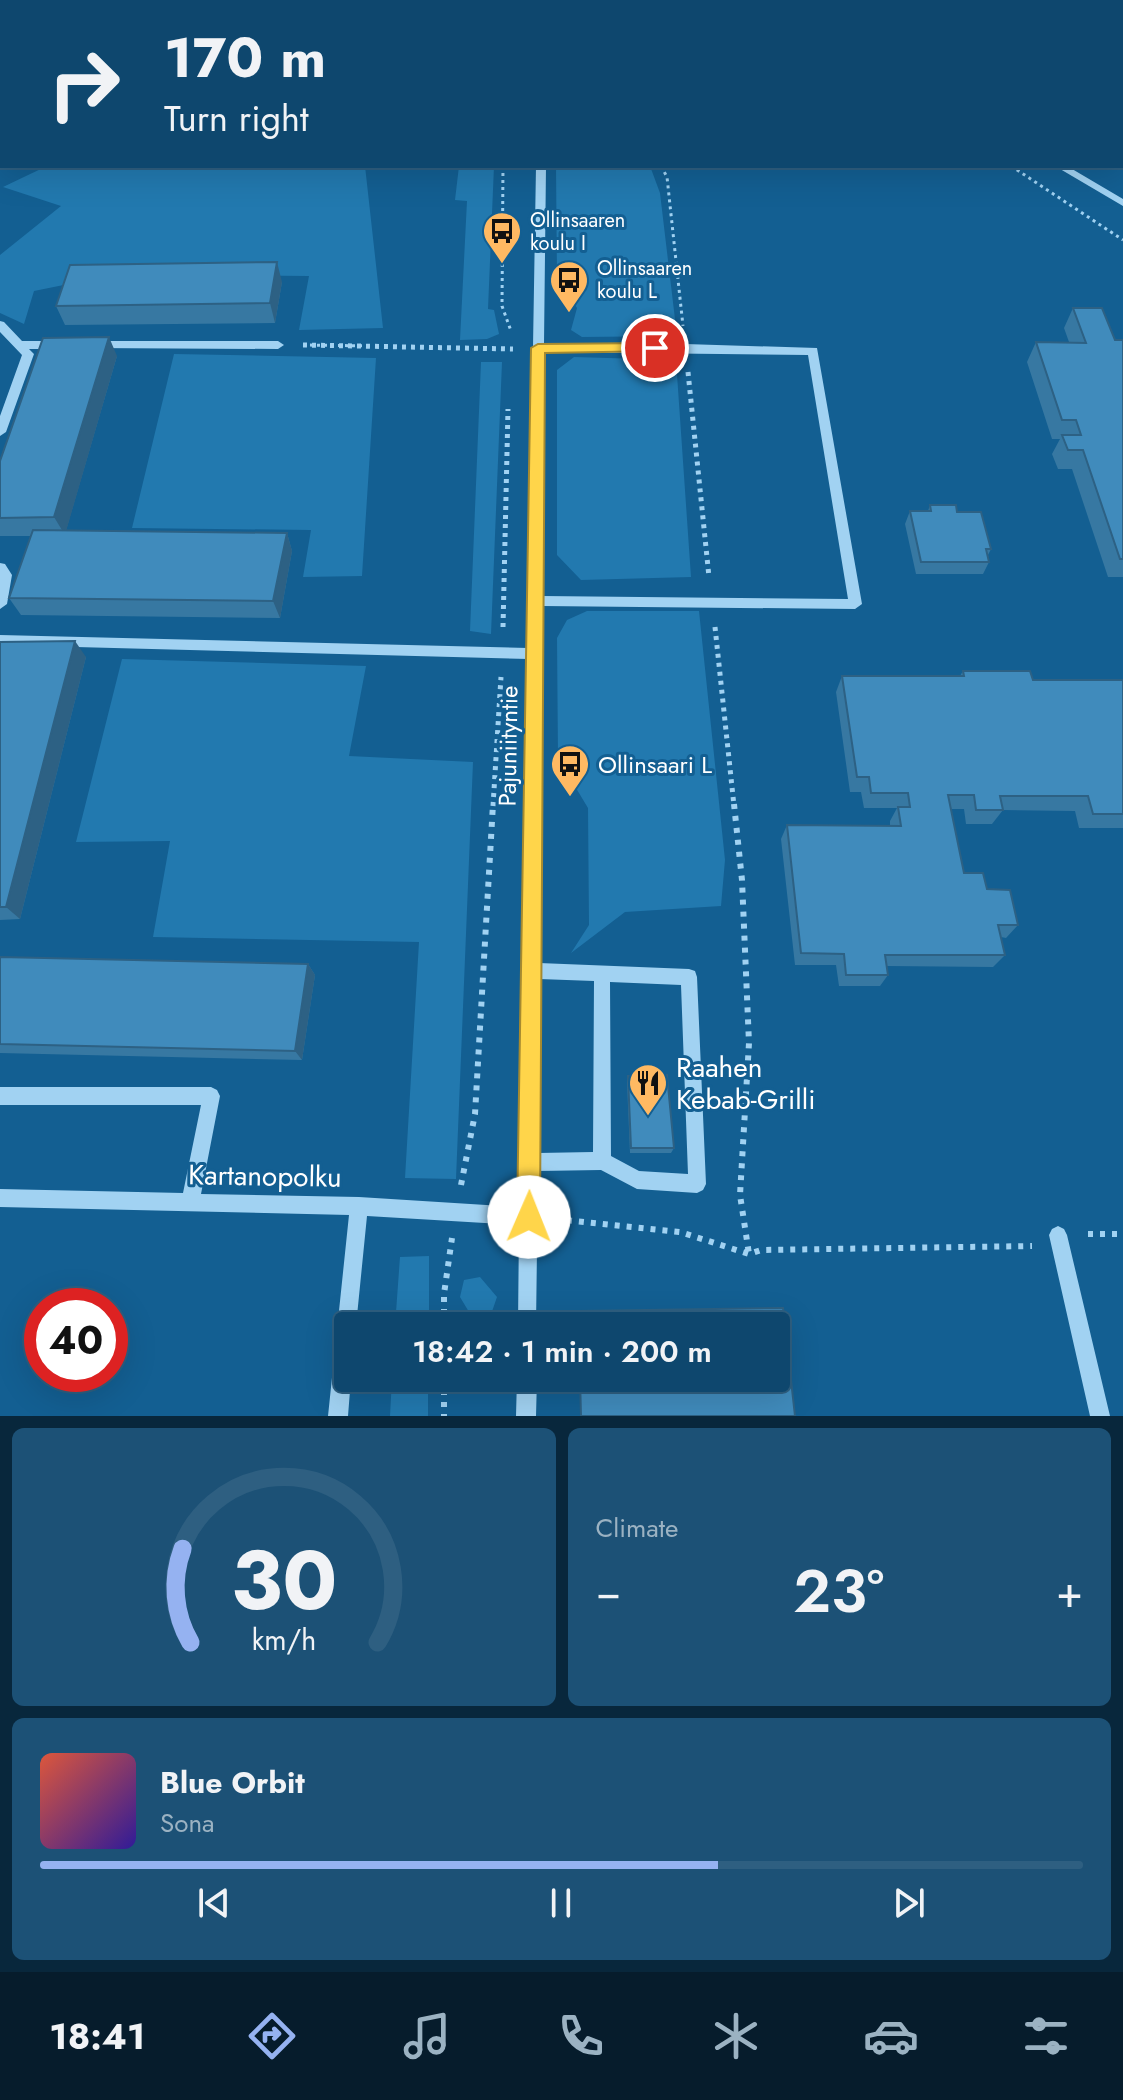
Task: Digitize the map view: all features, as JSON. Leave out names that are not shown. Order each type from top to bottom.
[{"type":"street","name":"Pajuniityntie","points":[[527,1312],[541,168]]},
{"type":"street","points":[[1063,168],[1123,203]]},
{"type":"street","points":[[0,325],[28,354],[0,432]]},
{"type":"street","points":[[19,345],[65,345]]},
{"type":"street","points":[[80,345],[278,345]]},
{"type":"street","points":[[535,601],[855,604],[813,351],[538,348]]},
{"type":"street","points":[[0,568],[6,575],[0,604]]},
{"type":"street","points":[[0,640],[535,654]]},
{"type":"street","points":[[529,1162],[602,1161],[637,1180],[697,1184],[689,977],[531,971]]},
{"type":"street","points":[[602,974],[602,1161]]},
{"type":"street","points":[[0,1096],[211,1096],[190,1203]]},
{"type":"street","name":"Kartanopolku","points":[[0,1198],[359,1206],[529,1217]]},
{"type":"street","points":[[338,1416],[359,1206]]},
{"type":"street","points":[[1058,1235],[1100,1416]]},
{"type":"street","points":[[526,1416],[527,1392]]},
{"type":"path","points":[[503,168],[502,306],[511,330],[510,364]]},
{"type":"path","points":[[662,168],[667,177],[742,880],[749,1043],[740,1195],[749,1254]]},
{"type":"path","points":[[1014,168],[1123,240]]},
{"type":"path","points":[[278,345],[538,348]]},
{"type":"path","points":[[444,1312],[456,1213],[475,1114],[502,653],[509,394]]},
{"type":"path","points":[[529,1217],[680,1232],[749,1254],[761,1250],[1052,1246],[1058,1235],[1123,1234]]},
{"type":"path","points":[[444,1392],[444,1416]]},
{"type":"shaded area","points":[[43,168],[365,168],[383,328],[299,330],[309,276],[118,274],[34,291],[24,324],[0,313],[0,255],[61,206],[3,187]]},
{"type":"shaded area","points":[[459,168],[494,168],[488,309],[494,310],[499,334],[487,339],[460,340],[467,201],[455,200]]},
{"type":"shaded area","points":[[556,168],[651,168],[660,193],[677,336],[582,337],[571,330],[577,308],[557,277]]},
{"type":"shaded area","points":[[174,354],[376,358],[362,576],[303,577],[311,530],[132,528]]},
{"type":"shaded area","points":[[574,357],[676,360],[691,577],[581,580],[557,555],[557,370]]},
{"type":"shaded area","points":[[481,362],[502,362],[491,634],[470,631]]},
{"type":"shaded area","points":[[587,611],[699,611],[725,860],[721,906],[625,912],[571,953],[589,925],[588,808],[558,758],[557,638],[567,620]]},
{"type":"shaded area","points":[[122,659],[366,666],[349,756],[473,762],[456,1179],[405,1178],[419,942],[153,937],[170,841],[76,842]]},
{"type":"shaded area","points":[[429,1256],[429,1312],[396,1312],[400,1257]]},
{"type":"shaded area","points":[[480,1277],[497,1297],[492,1312],[469,1312],[460,1297],[464,1280]]},
{"type":"shaded area","points":[[391,1392],[428,1392],[428,1416],[390,1416]]},
{"type":"building","points":[[277,262],[270,303],[56,306],[70,265]]},
{"type":"building","points":[[1073,308],[1102,308],[1115,340],[1123,340],[1123,559],[1120,559],[1083,450],[1068,450],[1062,435],[1081,435],[1076,420],[1062,420],[1036,342],[1086,343]]},
{"type":"building","points":[[109,337],[54,517],[0,518],[0,461],[43,338]]},
{"type":"building","points":[[930,505],[956,505],[957,512],[981,512],[991,549],[986,549],[989,562],[921,562],[910,511],[931,511]]},
{"type":"building","points":[[33,530],[287,533],[273,601],[9,598]]},
{"type":"building","points":[[75,641],[6,907],[0,907],[0,642]]},
{"type":"building","points":[[963,671],[1030,671],[1033,680],[1123,680],[1123,814],[1093,814],[1088,796],[1000,796],[1003,810],[976,810],[974,795],[948,795],[964,873],[983,873],[987,889],[1010,890],[1018,925],[998,925],[1005,955],[885,955],[888,975],[846,975],[844,954],[801,953],[787,825],[901,826],[898,807],[910,807],[908,793],[871,793],[869,777],[857,777],[842,676],[964,676]]},
{"type":"building","points":[[0,957],[308,964],[295,1051],[0,1044]]},
{"type":"building","name":"Raahen Kebab-Grilli","points":[[667,1075],[674,1148],[631,1148],[628,1076]]},
{"type":"building","points":[[783,1308],[783,1312],[579,1312]]},
{"type":"building","points":[[790,1371],[795,1416],[581,1416],[580,1392],[790,1392]]},
{"type":"place","name":"Ollinsaaren koulu I","points":[[502,265]]},
{"type":"place","name":"Ollinsaaren koulu L","points":[[569,314]]},
{"type":"place","name":"Ollinsaari L","points":[[570,798]]},
{"type":"place","name":"Raahen Kebab-Grilli","points":[[648,1117]]},
{"type":"route","points":[[529,1217],[538,348],[655,348]]}]
